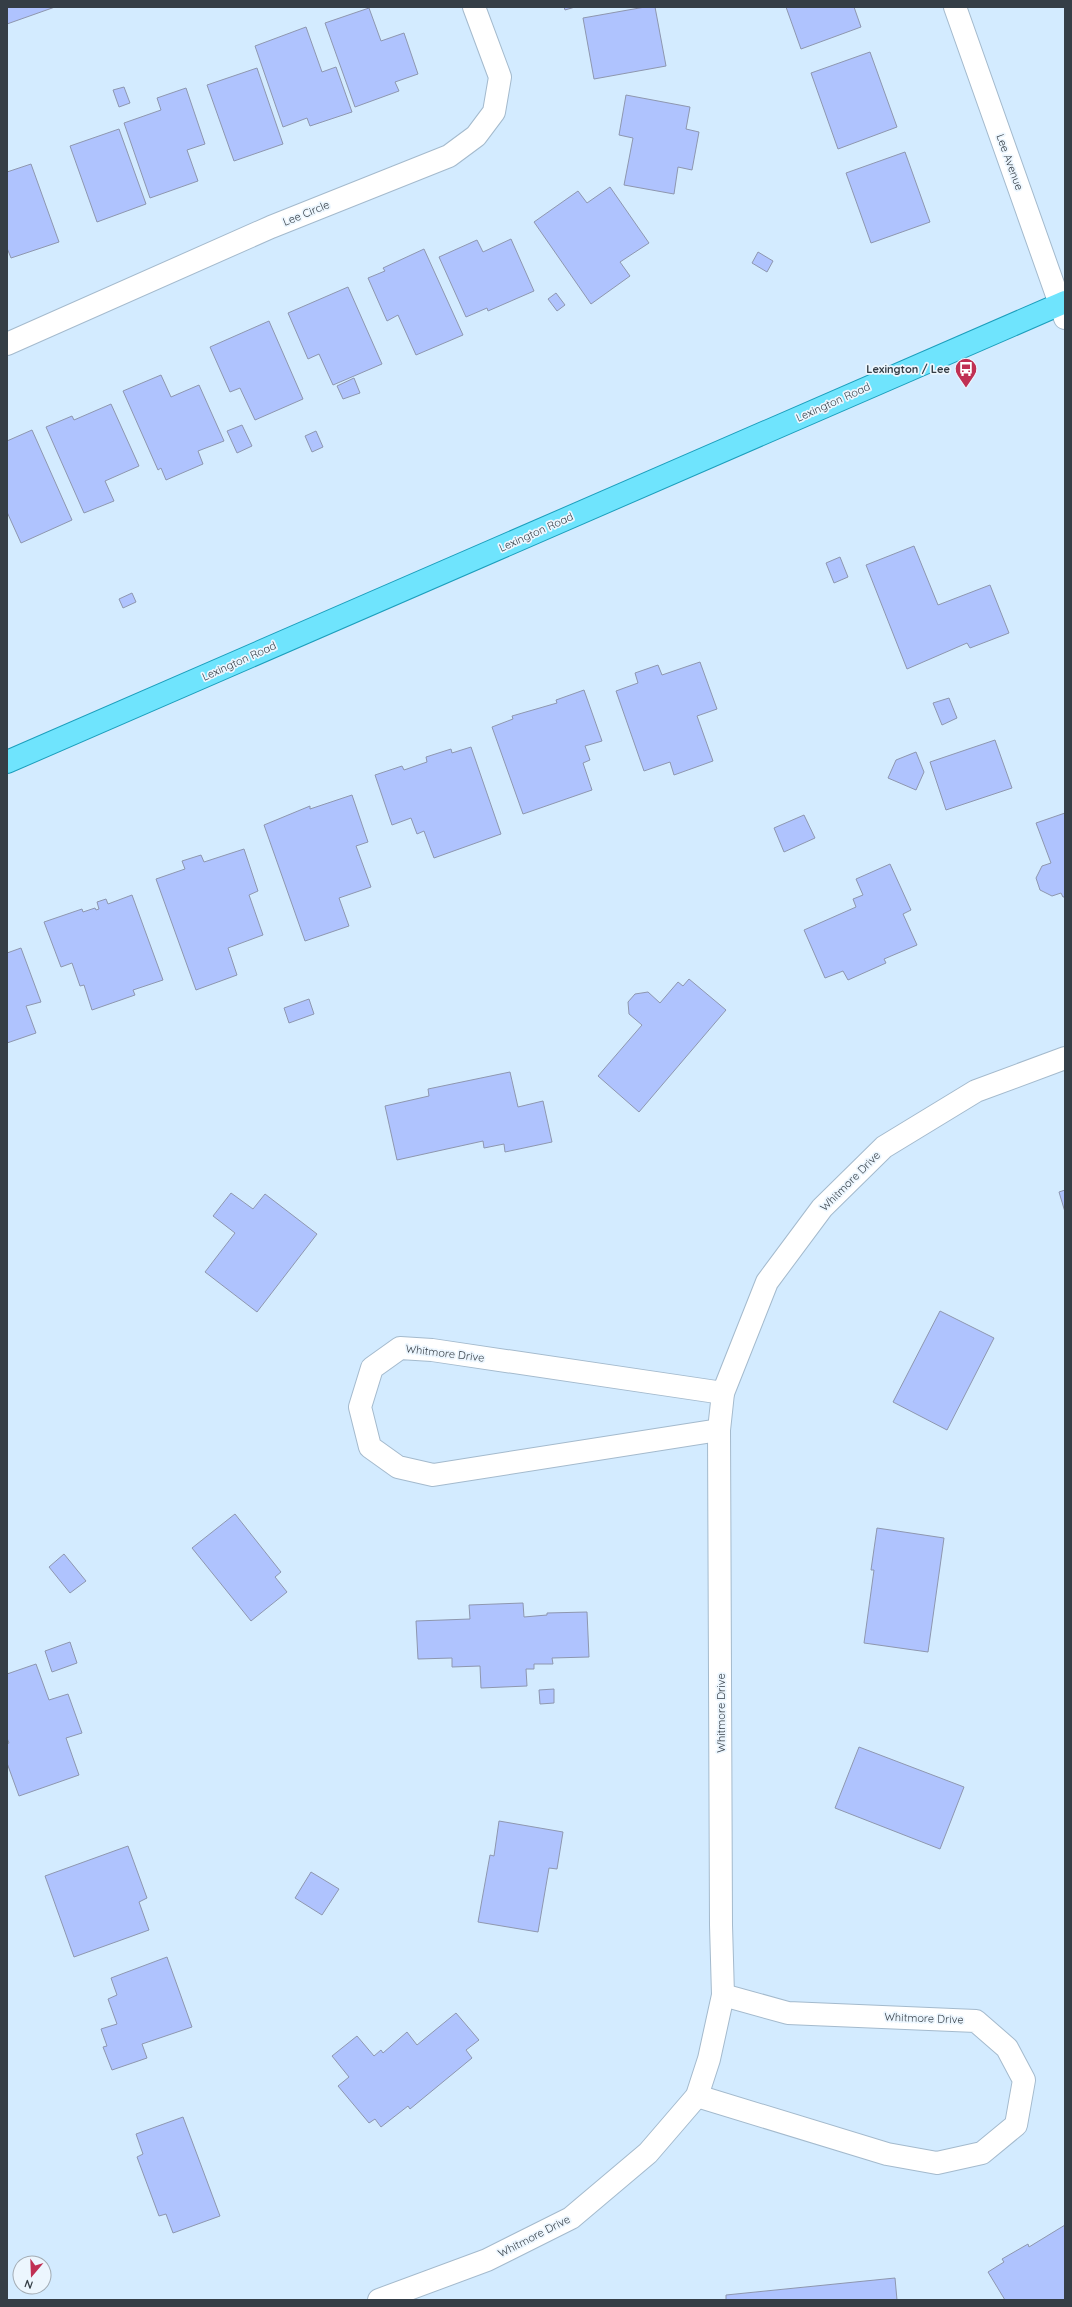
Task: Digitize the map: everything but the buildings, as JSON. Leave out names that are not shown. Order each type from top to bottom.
[{"type":"main road","name":"Lexington Road","points":[[7,762],[1063,308]]},
{"type":"street","name":"Lee Circle","points":[[7,344],[271,227],[449,156],[476,136],[494,112],[500,77],[474,7]]},
{"type":"street","name":"Lee Avenue","points":[[955,7],[1063,308]]},
{"type":"street","name":"Whitmore Drive","points":[[379,2300],[487,2260],[572,2218],[648,2152],[697,2096],[709,2059],[724,1995],[721,1925],[718,1430],[723,1393],[767,1282],[822,1208],[884,1147],[976,1091],[1065,1058]]},
{"type":"street","name":"Whitmore Drive","points":[[718,1430],[433,1475],[398,1467],[370,1447],[360,1407],[372,1368],[400,1348],[432,1350],[723,1393]]},
{"type":"street","name":"Whitmore Drive","points":[[697,2096],[887,2154],[937,2163],[982,2153],[1016,2125],[1024,2080],[1006,2048],[976,2020],[788,2013],[724,1995]]},
{"type":"place","name":"Lexington / Lee","points":[[966,388]]}]
